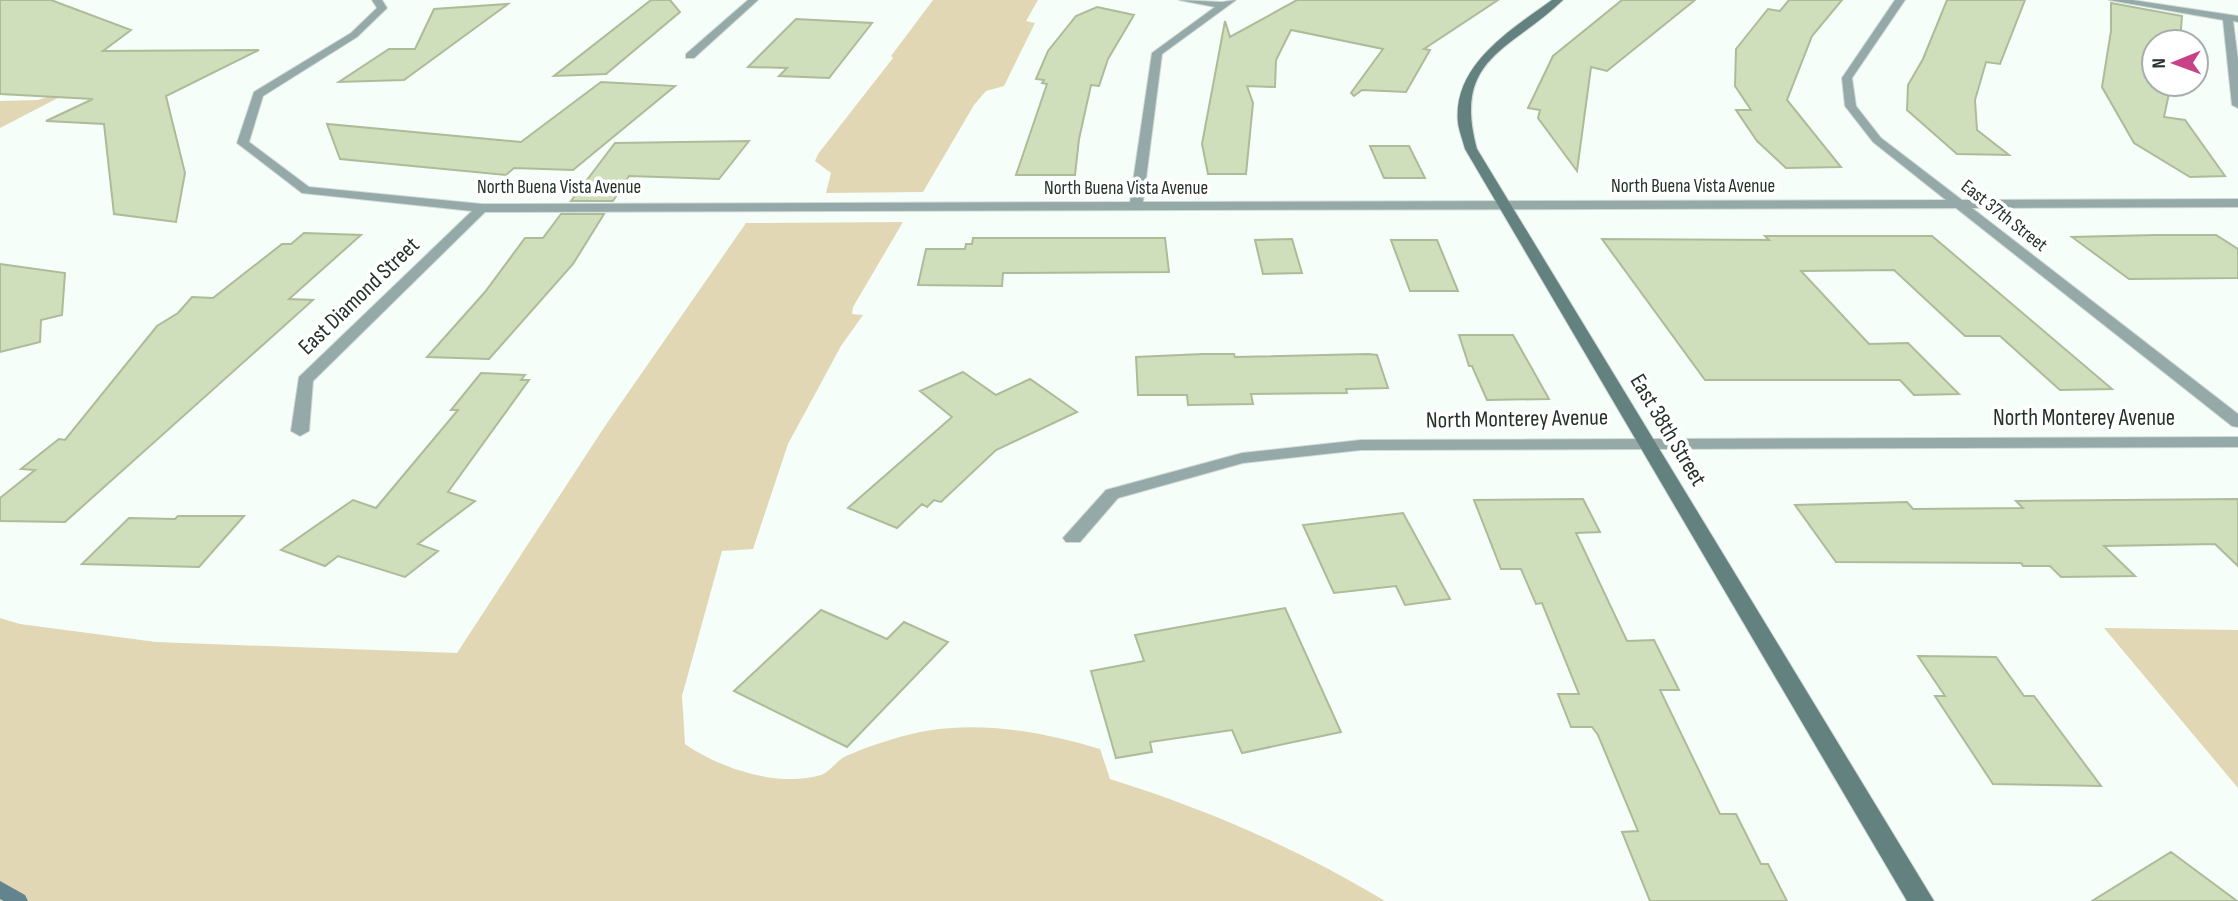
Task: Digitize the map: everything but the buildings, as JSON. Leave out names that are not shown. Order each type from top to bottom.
[{"type":"street","name":"North Buena Vista Avenue","points":[[377,0],[382,8],[354,35],[258,94],[243,143],[306,190],[482,208],[2238,203]]},
{"type":"street","points":[[690,56],[753,0]]},
{"type":"street","points":[[1184,0],[1226,2]]},
{"type":"street","name":"East 38th Street","points":[[1558,0],[1486,56],[1474,73],[1463,97],[1463,130],[1471,149],[1921,901]]},
{"type":"street","name":"East 37th Street","points":[[1900,0],[1847,78],[1851,106],[1877,140],[2238,422]]},
{"type":"street","points":[[2114,0],[2233,18],[2238,105]]},
{"type":"street","points":[[1136,208],[1157,53],[1226,2]]},
{"type":"street","name":"East Diamond Street","points":[[300,431],[305,380],[482,208]]},
{"type":"street","name":"North Monterey Avenue","points":[[1073,538],[1112,494],[1242,458],[1361,446],[1646,442],[2238,442]]},
{"type":"shaded area","points":[[933,0],[1038,0],[1026,21],[1035,23],[1004,86],[986,91],[974,105],[923,192],[826,193],[831,173],[815,161],[818,154],[893,58],[891,56]]},
{"type":"shaded area","points":[[81,86],[0,128],[0,101],[38,100]]},
{"type":"shaded area","points":[[903,222],[853,307],[852,314],[863,315],[841,346],[788,444],[753,549],[722,551],[682,696],[685,744],[732,768],[786,779],[821,775],[843,758],[856,752],[900,737],[932,730],[996,728],[1059,738],[1100,749],[1110,779],[1181,803],[1286,847],[1385,901],[0,901],[0,618],[20,624],[156,642],[457,653],[605,426],[746,223]]},
{"type":"shaded area","points":[[2104,628],[2238,630],[2238,788]]},
{"type":"waterway","points":[[0,889],[19,901]]}]
